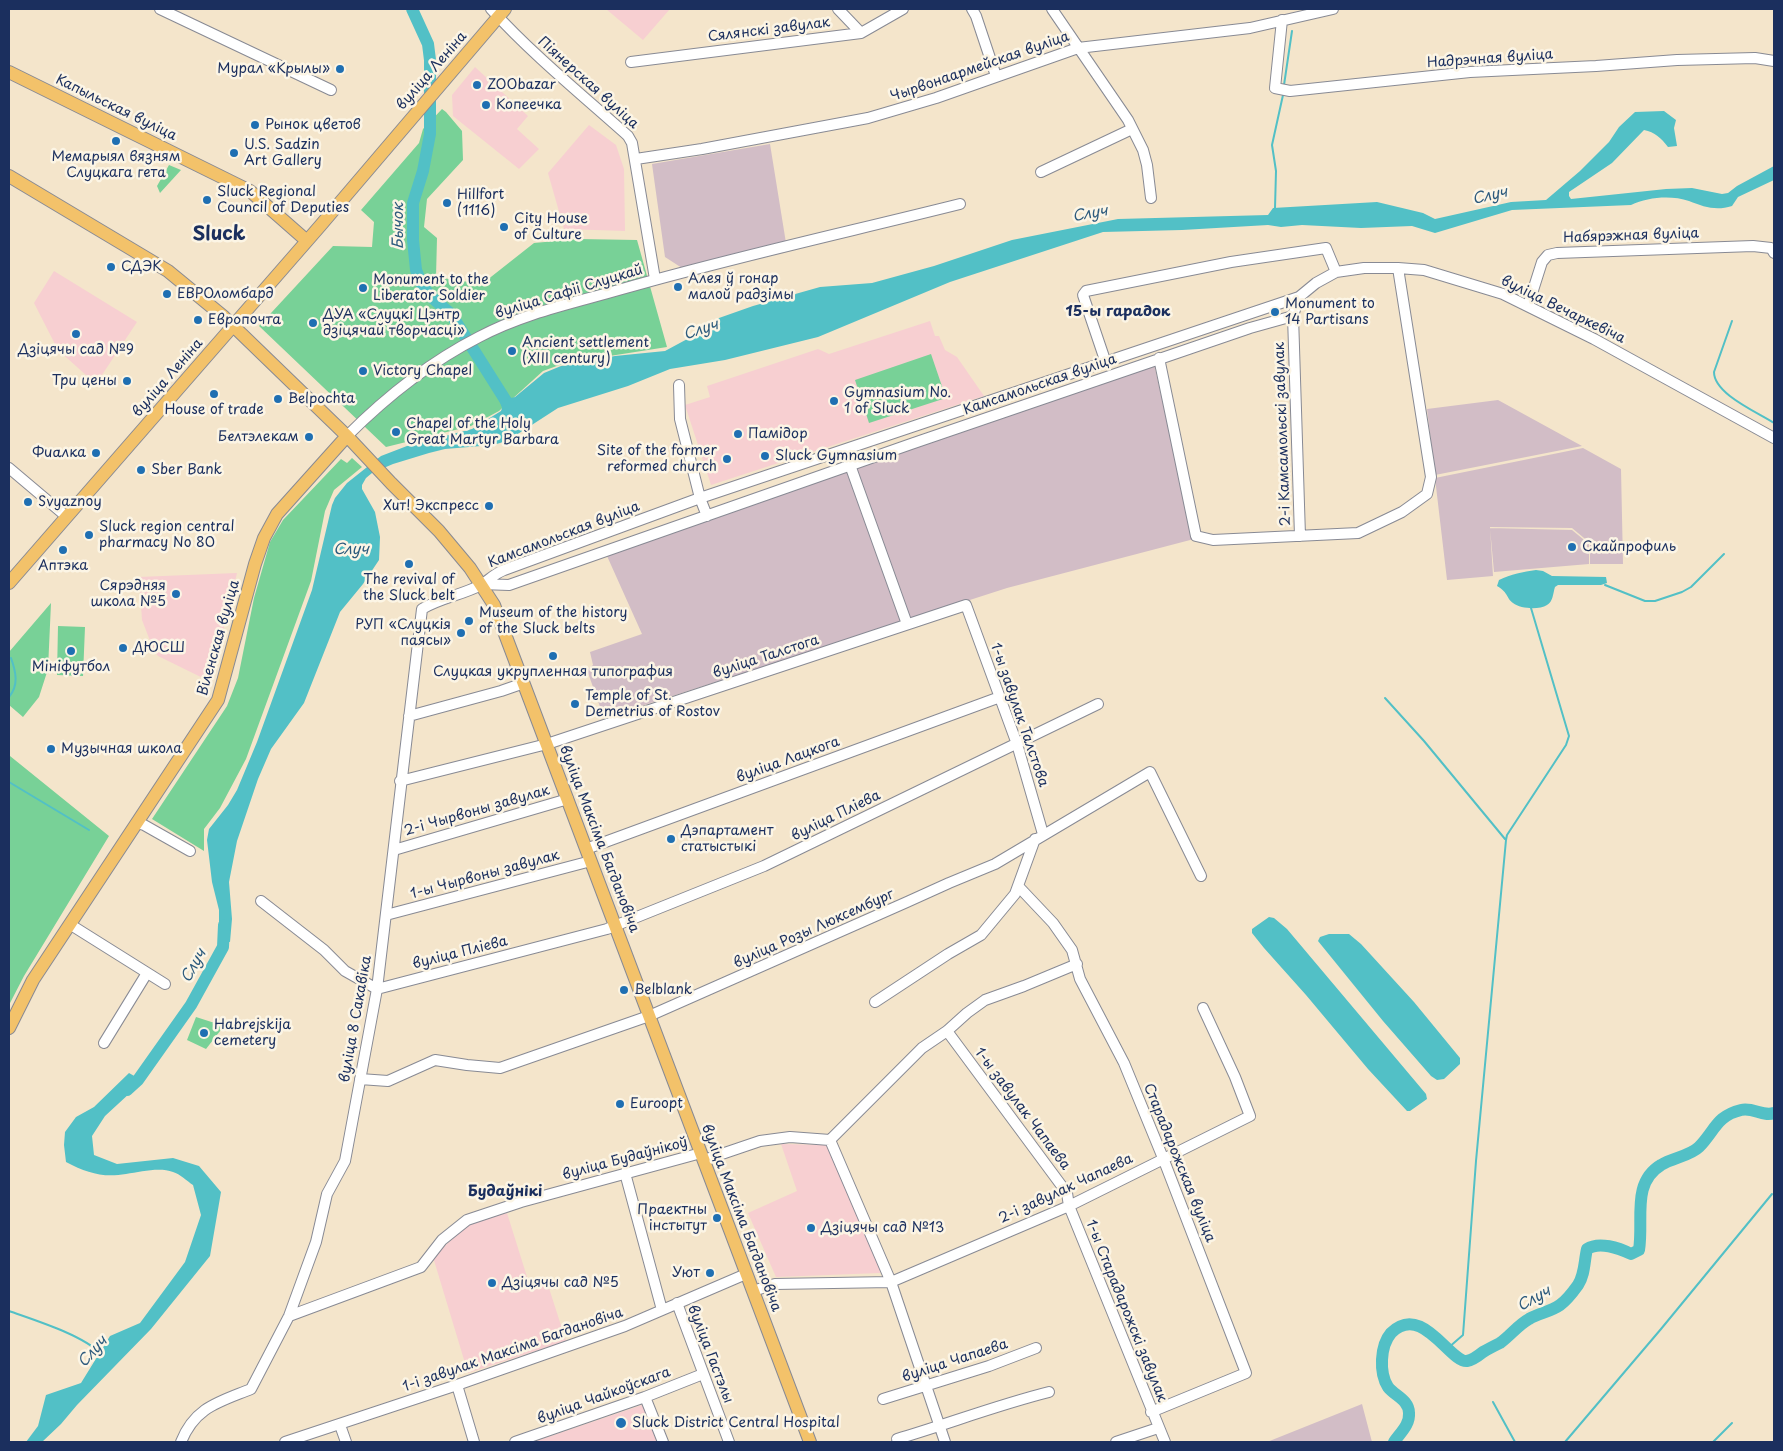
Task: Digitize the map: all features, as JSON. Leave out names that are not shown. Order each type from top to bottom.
[{"type":"main road","name":"вуліца Леніна","points":[[9,583],[454,70],[498,11]]},
{"type":"main road","name":"Капыльская вуліца","points":[[9,72],[250,191],[307,241]]},
{"type":"main road","points":[[9,176],[168,271],[233,325]]},
{"type":"main road","name":"вуліца Максіма Багдановіча","points":[[233,325],[347,436],[439,531],[482,584],[494,605],[810,1442]]},
{"type":"main road","name":"Віленская вуліца","points":[[9,1028],[32,980],[218,700],[255,564],[264,538],[277,514],[347,436]]},
{"type":"street","points":[[160,9],[331,90]]},
{"type":"street","points":[[838,9],[861,33]]},
{"type":"street","name":"Сялянскі завулак","points":[[631,62],[861,33],[904,9]]},
{"type":"street","points":[[972,9],[996,76]]},
{"type":"street","points":[[1052,9],[1132,129],[1143,150],[1151,198]]},
{"type":"street","name":"Чырвонаармейская вуліца","points":[[636,159],[702,149],[868,118],[936,98],[1078,48],[1250,28],[1333,9]]},
{"type":"street","name":"Піянерская вуліца","points":[[498,11],[536,55],[628,136],[636,159],[655,279]]},
{"type":"street","name":"Надрэчная вуліца","points":[[1282,20],[1275,88],[1290,91],[1470,72],[1677,60],[1755,58],[1774,61]]},
{"type":"street","points":[[1041,172],[1132,129]]},
{"type":"street","points":[[655,279],[960,204]]},
{"type":"street","name":"Набярэжная вуліца","points":[[1528,306],[1542,262],[1548,255],[1557,253],[1725,246],[1753,246],[1773,251]]},
{"type":"street","points":[[1106,363],[1083,295],[1086,291],[1231,262],[1326,248],[1336,272],[1316,283],[1299,297]]},
{"type":"street","name":"вуліца Вечаркевіча","points":[[1336,272],[1364,268],[1424,270],[1503,294],[1594,339],[1774,438]]},
{"type":"street","name":"2-і Камсамольскі завулак","points":[[1299,297],[1293,316],[1300,536],[1358,533],[1402,512],[1427,494],[1430,477],[1398,268]]},
{"type":"street","name":"вуліца Сафіі Слуцкай","points":[[347,436],[408,382],[452,351],[479,337],[526,316],[655,279]]},
{"type":"street","name":"Камсамольская вуліца","points":[[482,584],[492,575],[504,570],[700,498],[1299,297]]},
{"type":"street","name":"Камсамольская вуліца","points":[[482,584],[508,585],[1159,358],[1293,316]]},
{"type":"street","points":[[1159,358],[1196,536],[1213,540],[1300,536]]},
{"type":"street","points":[[679,385],[680,419],[700,498],[707,516]]},
{"type":"street","points":[[850,465],[907,624]]},
{"type":"street","points":[[9,468],[67,517]]},
{"type":"street","name":"вуліца 8 Сакавіка","points":[[180,1442],[188,1426],[210,1405],[251,1389],[289,1316],[316,1242],[327,1194],[345,1161],[377,989],[422,608],[482,584]]},
{"type":"street","name":"вуліца Талстога","points":[[400,782],[548,744],[966,604]]},
{"type":"street","name":"1-ы завулак Талстова","points":[[966,604],[1016,744],[1039,837]]},
{"type":"street","points":[[409,716],[501,692],[524,683]]},
{"type":"street","name":"вуліца Лацкога","points":[[588,855],[1000,697]]},
{"type":"street","name":"вуліца Пліева","points":[[377,989],[607,929],[764,866],[1098,704]]},
{"type":"street","name":"вуліца Розы Люксембург","points":[[360,1078],[388,1081],[435,1060],[500,1068],[649,1016],[949,882],[995,864],[1150,772],[1201,876]]},
{"type":"street","name":"2-і Чырвоны завулак","points":[[394,850],[568,799]]},
{"type":"street","points":[[137,823],[144,825],[190,851]]},
{"type":"street","points":[[875,1002],[948,954],[981,935],[1015,894],[1039,837]]},
{"type":"street","name":"1-ы Чырвоны завулак","points":[[386,915],[588,855]]},
{"type":"street","name":"Старадарожская вуліца","points":[[1018,886],[1053,923],[1072,950],[1080,979],[1124,1063],[1163,1158],[1246,1373],[1151,1412]]},
{"type":"street","points":[[261,902],[324,950],[345,971],[377,989]]},
{"type":"street","points":[[70,925],[165,984]]},
{"type":"street","points":[[702,1157],[760,1141],[790,1137],[830,1140],[922,1048],[947,1031],[985,1000],[1077,964]]},
{"type":"street","points":[[104,1043],[147,973]]},
{"type":"street","name":"2-і завулак Чапаева","points":[[752,1291],[775,1284],[891,1282],[1069,1206],[1250,1116],[1235,1077],[1203,1008]]},
{"type":"street","name":"1-ы завулак Чапаева","points":[[947,1031],[1067,1193],[1069,1206]]},
{"type":"street","points":[[830,1140],[891,1282],[945,1442]]},
{"type":"street","name":"вуліца Будаўнікоў","points":[[289,1316],[421,1267],[442,1240],[467,1220],[521,1202],[625,1173],[702,1157]]},
{"type":"street","points":[[625,1173],[662,1310]]},
{"type":"street","name":"1-ы Старадарожскі завулак","points":[[1069,1206],[1151,1412],[1165,1442]]},
{"type":"street","name":"1-і завулак Максіма Багдановіча","points":[[285,1442],[340,1425],[625,1326],[746,1274]]},
{"type":"street","name":"вуліца Гастэлы","points":[[676,1303],[729,1442]]},
{"type":"street","name":"вуліца Чапаева","points":[[883,1399],[989,1366],[1036,1348]]},
{"type":"street","name":"вуліца Чайкоўскага","points":[[514,1442],[645,1397],[703,1374]]},
{"type":"street","points":[[457,1385],[474,1442]]},
{"type":"street","points":[[897,1439],[940,1427],[1012,1401],[1049,1392]]},
{"type":"street","points":[[645,1397],[663,1442]]},
{"type":"street","points":[[340,1425],[346,1442]]},
{"type":"street","points":[[1116,1442],[1158,1428]]},
{"type":"shaded area","points":[[606,9],[670,9],[643,40]]},
{"type":"shaded area","points":[[475,67],[528,116],[517,129],[539,149],[519,169],[453,116],[452,95]]},
{"type":"shaded area","points":[[589,125],[616,145],[624,169],[625,231],[564,229],[548,173]]},
{"type":"shaded area","points":[[770,144],[786,243],[682,268],[665,257],[652,164]]},
{"type":"shaded area","points":[[54,271],[137,322],[96,384],[58,350],[34,303]]},
{"type":"shaded area","name":"Gymnasium No. 1 of Sluck","points":[[930,321],[935,336],[939,336],[945,350],[957,357],[984,396],[711,485],[685,405],[710,397],[707,386],[818,349],[829,354]]},
{"type":"shaded area","points":[[1154,364],[1194,539],[1007,588],[604,718],[587,670],[593,665],[590,652],[642,634],[607,556]]},
{"type":"shaded area","points":[[1498,400],[1582,446],[1435,475],[1427,409]]},
{"type":"shaded area","points":[[1583,448],[1621,469],[1623,564],[1590,564],[1590,543],[1572,528],[1490,527],[1493,576],[1447,580],[1435,478]]},
{"type":"shaded area","points":[[1490,528],[1572,530],[1589,544],[1589,564],[1494,572]]},
{"type":"shaded area","points":[[237,573],[211,682],[158,656],[154,651],[142,620],[139,577]]},
{"type":"shaded area","points":[[781,1144],[827,1145],[882,1268],[880,1273],[776,1277],[748,1213],[797,1191]]},
{"type":"shaded area","points":[[507,1213],[528,1280],[548,1285],[566,1341],[468,1373],[433,1257],[473,1222]]},
{"type":"shaded area","name":"Sluck District Central Hospital","points":[[645,1404],[660,1442],[533,1442]]},
{"type":"shaded area","points":[[1362,1404],[1372,1442],[1267,1442]]},
{"type":"green space","points":[[442,109],[462,131],[463,160],[427,199],[424,227],[437,238],[436,277],[482,284],[534,243],[578,239],[637,240],[667,347],[565,363],[543,371],[499,411],[471,426],[386,447],[259,326],[333,246],[372,247],[374,222],[361,210],[419,143],[423,129]]},
{"type":"green space","points":[[169,165],[181,170],[160,193],[157,186]]},
{"type":"green space","points":[[931,354],[946,398],[869,423],[855,380]]},
{"type":"green space","points":[[352,458],[362,467],[334,490],[325,511],[311,581],[246,759],[220,808],[204,829],[204,851],[152,819],[227,706],[238,678],[254,598],[270,542],[283,520],[341,459],[347,463]]},
{"type":"green space","points":[[51,603],[48,669],[39,697],[23,717],[9,705],[9,652]]},
{"type":"green space","name":"Мініфутбол","points":[[58,626],[85,627],[83,676],[57,675]]},
{"type":"green space","points":[[9,723],[10,756],[109,836],[24,976],[9,1005]]},
{"type":"green space","name":"Habrejskija cemetery","points":[[196,1017],[224,1026],[206,1049],[187,1040]]},
{"type":"water","name":"Случ","points":[[1664,111],[1676,120],[1674,128],[1677,146],[1668,147],[1658,136],[1644,130],[1612,163],[1569,192],[1571,199],[1692,188],[1722,194],[1728,193],[1774,166],[1774,180],[1738,197],[1732,206],[1721,208],[1710,208],[1682,199],[1660,198],[1645,200],[1631,205],[1512,210],[1435,233],[1412,226],[1361,228],[1302,225],[1103,232],[950,282],[818,337],[725,360],[670,369],[628,386],[558,408],[507,441],[493,445],[445,449],[393,464],[372,473],[366,478],[362,489],[375,512],[380,537],[379,560],[363,584],[340,612],[304,703],[271,749],[258,779],[237,841],[229,882],[232,919],[230,942],[219,940],[219,910],[212,882],[207,840],[209,829],[237,790],[257,742],[312,590],[335,498],[347,483],[381,456],[407,446],[472,429],[501,411],[502,408],[498,397],[506,393],[511,398],[515,397],[544,373],[561,366],[615,356],[665,351],[691,337],[719,318],[753,306],[820,287],[872,283],[934,266],[1012,240],[1118,219],[1268,215],[1273,208],[1377,202],[1423,213],[1435,219],[1511,202],[1546,200],[1580,171],[1635,112]]},
{"type":"water","points":[[1536,570],[1543,571],[1552,576],[1606,577],[1607,583],[1601,585],[1558,585],[1555,587],[1549,604],[1544,607],[1535,608],[1525,608],[1516,605],[1497,586],[1499,580]]},
{"type":"water","points":[[1269,917],[1274,918],[1287,929],[1426,1094],[1427,1099],[1410,1111],[1407,1111],[1368,1069],[1252,933],[1252,929]]},
{"type":"water","points":[[1329,934],[1349,934],[1361,944],[1414,1002],[1460,1058],[1460,1064],[1444,1079],[1437,1080],[1431,1076],[1383,1021],[1318,941],[1320,937]]},
{"type":"water","points":[[129,1073],[143,1081],[105,1116],[92,1136],[94,1155],[117,1164],[173,1158],[199,1166],[221,1192],[210,1256],[151,1329],[61,1424],[42,1442],[26,1442],[38,1426],[46,1395],[81,1383],[110,1336],[140,1323],[185,1262],[201,1215],[193,1185],[176,1173],[156,1170],[102,1175],[88,1172],[66,1162],[65,1132],[76,1117],[94,1107]]},
{"type":"waterway","name":"Бычок","points":[[412,9],[428,44],[430,60],[430,134],[423,171],[413,203],[413,240],[416,270],[421,283],[429,295],[451,314],[511,409]]},
{"type":"waterway","points":[[1284,85],[1292,31]]},
{"type":"waterway","points":[[1275,208],[1276,171],[1272,145],[1283,95]]},
{"type":"waterway","points":[[1732,321],[1714,372],[1716,380],[1721,388],[1738,402],[1774,423]]},
{"type":"waterway","points":[[603,338],[608,357]]},
{"type":"waterway","points":[[1605,585],[1645,601],[1655,601],[1691,587],[1724,554]]},
{"type":"waterway","points":[[1448,1348],[1463,1335],[1476,1161],[1506,840],[1507,835],[1566,745],[1569,736],[1531,608]]},
{"type":"waterway","points":[[9,697],[14,688],[16,678],[11,658]]},
{"type":"waterway","points":[[1385,698],[1424,741],[1505,839]]},
{"type":"waterway","points":[[9,782],[89,830]]},
{"type":"waterway","name":"Случ","points":[[127,1090],[138,1080],[191,1005],[223,947],[224,925]]},
{"type":"waterway","name":"Случ","points":[[1394,1442],[1406,1425],[1409,1413],[1404,1401],[1388,1387],[1383,1374],[1383,1352],[1387,1338],[1391,1333],[1402,1325],[1414,1325],[1434,1336],[1460,1359],[1467,1361],[1475,1358],[1500,1343],[1525,1321],[1565,1301],[1580,1281],[1587,1249],[1603,1245],[1631,1254],[1639,1250],[1642,1192],[1652,1173],[1661,1165],[1686,1155],[1699,1147],[1726,1116],[1745,1109],[1766,1114],[1774,1113]]},
{"type":"waterway","points":[[1565,1442],[1772,1194]]},
{"type":"waterway","points":[[9,1311],[71,1334],[101,1354]]},
{"type":"waterway","points":[[1493,1402],[1515,1442]]},
{"type":"waterway","points":[[1713,1442],[1732,1423]]},
{"type":"place","name":"Мурал «Крылы»","points":[[340,69]]},
{"type":"place","name":"ZOObazar","points":[[477,85]]},
{"type":"place","name":"Копеечка","points":[[486,105]]},
{"type":"place","name":"Рынок цветов","points":[[255,125]]},
{"type":"place","name":"Мемарыял вязням Слуцкага гета","points":[[116,141]]},
{"type":"place","name":"U.S. Sadzin Art Gallery","points":[[234,153]]},
{"type":"place","name":"Sluck Regional Council of Deputies","points":[[207,200]]},
{"type":"place","name":"Hillfort (1116)","points":[[447,203]]},
{"type":"place","name":"City House of Culture","points":[[504,227]]},
{"type":"place","name":"СДЭК","points":[[111,267]]},
{"type":"place","name":"Алея ў гонар малой радзімы","points":[[678,287]]},
{"type":"place","name":"Monument to the Liberator Soldier","points":[[363,288]]},
{"type":"place","name":"ЕВРОломбард","points":[[167,294]]},
{"type":"place","name":"Monument to 14 Partisans","points":[[1275,312]]},
{"type":"place","name":"Европочта","points":[[198,320]]},
{"type":"place","name":"ДУА «Слуцкі Цэнтр дзіцячай творчасці»","points":[[313,323]]},
{"type":"place","name":"Дзіцячы сад №9","points":[[76,334]]},
{"type":"place","name":"Ancient settlement (XIII century)","points":[[512,351]]},
{"type":"place","name":"Victory Chapel","points":[[363,371]]},
{"type":"place","name":"Три цены","points":[[127,381]]},
{"type":"place","name":"House of trade","points":[[214,394]]},
{"type":"place","name":"Belpochta","points":[[278,399]]},
{"type":"place","name":"Gymnasium No. 1 of Sluck","points":[[834,401]]},
{"type":"place","name":"Chapel of the Holy Great Martyr Barbara","points":[[396,432]]},
{"type":"place","name":"Памідор","points":[[738,434]]},
{"type":"place","name":"Белтэлекам","points":[[309,437]]},
{"type":"place","name":"Фиалка","points":[[96,453]]},
{"type":"place","name":"Sluck Gymnasium","points":[[765,456]]},
{"type":"place","name":"Site of the former reformed church","points":[[727,459]]},
{"type":"place","name":"Sber Bank","points":[[141,470]]},
{"type":"place","name":"Svyaznoy","points":[[28,502]]},
{"type":"place","name":"Хит! Экспресс","points":[[489,506]]},
{"type":"place","name":"Sluck region central pharmacy No 80","points":[[89,535]]},
{"type":"place","name":"Скайпрофиль","points":[[1572,547]]},
{"type":"place","name":"Аптэка","points":[[63,550]]},
{"type":"place","name":"The revival of the Sluck belt","points":[[409,564]]},
{"type":"place","name":"Сярэдняя школа №5","points":[[176,594]]},
{"type":"place","name":"Museum of the history of the Sluck belts","points":[[469,621]]},
{"type":"place","name":"РУП «Слуцкія паясы»","points":[[461,633]]},
{"type":"place","name":"ДЮСШ","points":[[123,648]]},
{"type":"place","name":"Мініфутбол","points":[[71,651]]},
{"type":"place","name":"Слуцкая укрупленная типография","points":[[553,656]]},
{"type":"place","name":"Temple of St. Demetrius of Rostov","points":[[575,704]]},
{"type":"place","name":"Музычная школа","points":[[51,749]]},
{"type":"place","name":"Дэпартамент статыстыкі","points":[[671,839]]},
{"type":"place","name":"Belblank","points":[[624,990]]},
{"type":"place","name":"Habrejskija cemetery","points":[[204,1033]]},
{"type":"place","name":"Euroopt","points":[[620,1104]]},
{"type":"place","name":"Праектны інстытут","points":[[717,1218]]},
{"type":"place","name":"Дзіцячы сад №13","points":[[811,1228]]},
{"type":"place","name":"Уют","points":[[710,1273]]},
{"type":"place","name":"Дзіцячы сад №5","points":[[492,1283]]},
{"type":"place","name":"Sluck District Central Hospital","points":[[621,1423]]},
{"type":"district","name":"Sluck","points":[[219,235]]},
{"type":"district","name":"15-ы гарадок","points":[[1118,312]]},
{"type":"district","name":"Будаўнікі","points":[[505,1192]]}]
